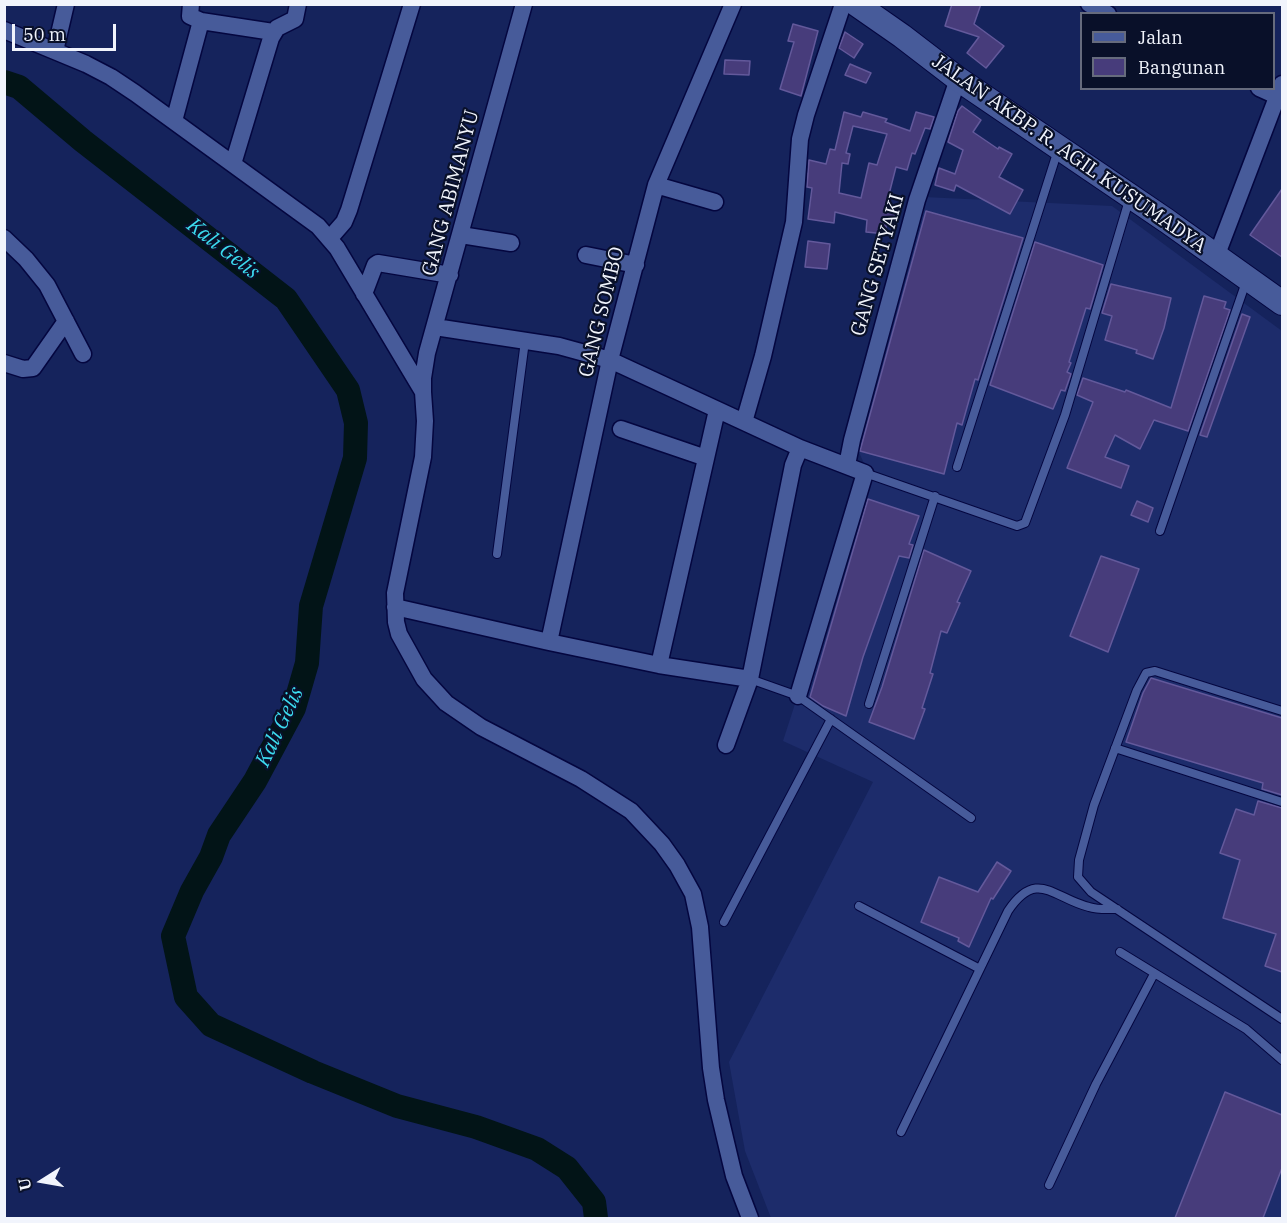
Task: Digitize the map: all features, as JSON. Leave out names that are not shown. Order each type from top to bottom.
[{"type":"main road","name":"JALAN AKBP. R. AGIL KUSUMADYA","points":[[856,4],[958,79],[1282,303]]},
{"type":"street","points":[[55,51],[66,4]]},
{"type":"street","points":[[191,4],[190,16],[201,21],[273,32],[295,19],[298,4]]},
{"type":"street","points":[[330,238],[344,222],[349,210],[412,4]]},
{"type":"street","name":"GANG ABIMANYU","points":[[524,4],[424,365],[423,457],[397,577],[395,607],[399,634],[405,649],[424,679],[446,703],[481,727],[581,779],[624,806],[662,844],[677,865],[693,894],[700,927],[711,1068],[716,1100],[734,1176],[750,1218]]},
{"type":"street","name":"GANG SOMBO","points":[[549,642],[610,360],[656,185],[733,4]]},
{"type":"street","points":[[744,422],[763,356],[794,222],[800,139],[843,4]]},
{"type":"street","points":[[1089,4],[1104,12]]},
{"type":"street","points":[[174,121],[201,21]]},
{"type":"street","points":[[4,30],[111,77],[318,226],[330,238],[423,392]]},
{"type":"street","points":[[233,164],[273,32]]},
{"type":"street","name":"GANG SETYAKI","points":[[847,465],[904,242],[958,79]]},
{"type":"street","points":[[1216,257],[1281,91]]},
{"type":"street","points":[[656,185],[715,202]]},
{"type":"street","points":[[461,235],[511,243]]},
{"type":"street","points":[[4,238],[26,259],[47,285],[83,354]]},
{"type":"street","points":[[586,255],[636,265]]},
{"type":"street","points":[[364,294],[375,265],[378,263],[450,275]]},
{"type":"street","points":[[4,363],[23,369],[33,368],[66,321]]},
{"type":"street","points":[[435,327],[559,346],[610,360],[800,448],[865,473],[798,696]]},
{"type":"street","points":[[659,665],[717,410]]},
{"type":"street","points":[[621,429],[706,458]]},
{"type":"street","points":[[726,745],[750,679],[793,465],[800,448]]},
{"type":"street","points":[[395,607],[659,665],[750,679]]},
{"type":"lane","points":[[957,466],[1058,148]]},
{"type":"lane","points":[[865,473],[1017,526],[1025,523],[1065,415],[1130,196]]},
{"type":"lane","points":[[1160,531],[1247,279]]},
{"type":"lane","points":[[497,554],[525,341]]},
{"type":"lane","points":[[868,704],[935,496]]},
{"type":"lane","points":[[1282,711],[1155,671],[1144,675],[1094,805],[1077,870],[1083,884],[1091,892],[1282,1019]]},
{"type":"lane","points":[[750,679],[798,696],[971,818]]},
{"type":"lane","points":[[724,922],[831,719]]},
{"type":"lane","points":[[1115,748],[1282,802]]},
{"type":"lane","points":[[901,1132],[1008,911],[1018,897],[1037,888],[1048,889],[1089,907],[1118,909]]},
{"type":"lane","points":[[859,906],[980,969]]},
{"type":"lane","points":[[1120,952],[1246,1029],[1282,1060]]},
{"type":"lane","points":[[1049,1185],[1096,1084],[1154,974]]},
{"type":"shaded area","points":[[924,197],[1112,206],[1282,331],[1282,1218],[771,1218],[745,1151],[729,1062],[873,782],[783,741],[869,475],[848,427]]},
{"type":"building","points":[[952,4],[981,4],[974,24],[1004,46],[986,68],[967,53],[979,37],[945,26]]},
{"type":"building","points":[[793,24],[818,31],[801,96],[780,89],[794,42],[788,41]]},
{"type":"building","points":[[845,32],[863,44],[854,58],[839,48]]},
{"type":"building","points":[[725,60],[750,61],[749,75],[724,74]]},
{"type":"building","points":[[850,64],[871,73],[866,83],[845,75]]},
{"type":"building","points":[[962,106],[981,120],[973,132],[998,149],[999,147],[1012,154],[999,177],[1023,190],[1010,214],[956,185],[954,191],[935,185],[939,168],[955,174],[963,150],[948,142],[958,111]]},
{"type":"building","points":[[844,112],[861,117],[863,112],[887,119],[885,122],[910,131],[916,112],[934,117],[930,129],[925,128],[915,154],[912,153],[907,170],[896,167],[886,206],[896,208],[892,223],[886,221],[886,234],[866,232],[867,220],[835,212],[834,223],[808,219],[812,188],[807,187],[809,160],[826,164],[830,149],[835,150]],"holes":[[[853,126],[887,134],[877,165],[869,163],[861,198],[839,193],[842,163],[848,164],[850,154],[846,153]]]},
{"type":"building","points":[[1282,189],[1282,257],[1250,235]]},
{"type":"building","points":[[926,211],[1023,238],[978,380],[975,379],[962,425],[957,423],[944,474],[860,451]]},
{"type":"building","points":[[808,241],[830,244],[827,269],[805,267]]},
{"type":"building","points":[[1035,242],[1103,265],[1090,309],[1086,308],[1069,362],[1071,363],[1067,372],[1071,374],[1065,391],[1061,390],[1053,409],[990,385]]},
{"type":"building","points":[[1111,284],[1171,298],[1153,359],[1136,353],[1137,350],[1105,340],[1112,316],[1102,313]]},
{"type":"building","points":[[1204,296],[1226,302],[1224,308],[1230,310],[1188,431],[1154,420],[1140,449],[1115,435],[1105,457],[1129,466],[1121,488],[1067,468],[1093,402],[1077,395],[1083,378],[1125,392],[1126,390],[1171,408]]},
{"type":"building","points":[[1242,314],[1250,317],[1207,437],[1200,435]]},
{"type":"building","points":[[868,499],[919,516],[909,544],[913,545],[909,558],[899,556],[863,657],[846,716],[823,706],[810,697]]},
{"type":"building","points":[[1137,501],[1153,508],[1148,522],[1131,515]]},
{"type":"building","points":[[924,550],[971,571],[957,602],[960,603],[947,633],[941,631],[930,673],[933,674],[922,708],[925,709],[914,739],[869,722]]},
{"type":"building","points":[[1101,556],[1139,569],[1108,652],[1070,636]]},
{"type":"building","points":[[1151,678],[1282,718],[1282,795],[1262,789],[1263,783],[1126,742],[1143,693]]},
{"type":"building","points":[[1258,801],[1282,808],[1282,972],[1265,966],[1276,934],[1223,918],[1240,860],[1220,853],[1236,809],[1254,815]]},
{"type":"building","points":[[997,862],[1011,871],[993,899],[991,898],[969,947],[958,941],[959,938],[921,922],[939,877],[978,892]]},
{"type":"building","points":[[1225,1092],[1282,1115],[1282,1168],[1263,1218],[1175,1218]]},
{"type":"waterway","name":"Kali Gelis","points":[[4,82],[19,87],[83,141],[286,299],[348,390],[356,423],[355,458],[311,606],[307,663],[294,708],[255,781],[219,835],[211,857],[192,891],[173,936],[186,997],[211,1025],[313,1072],[397,1106],[476,1127],[537,1149],[567,1168],[594,1202],[596,1218]]}]
